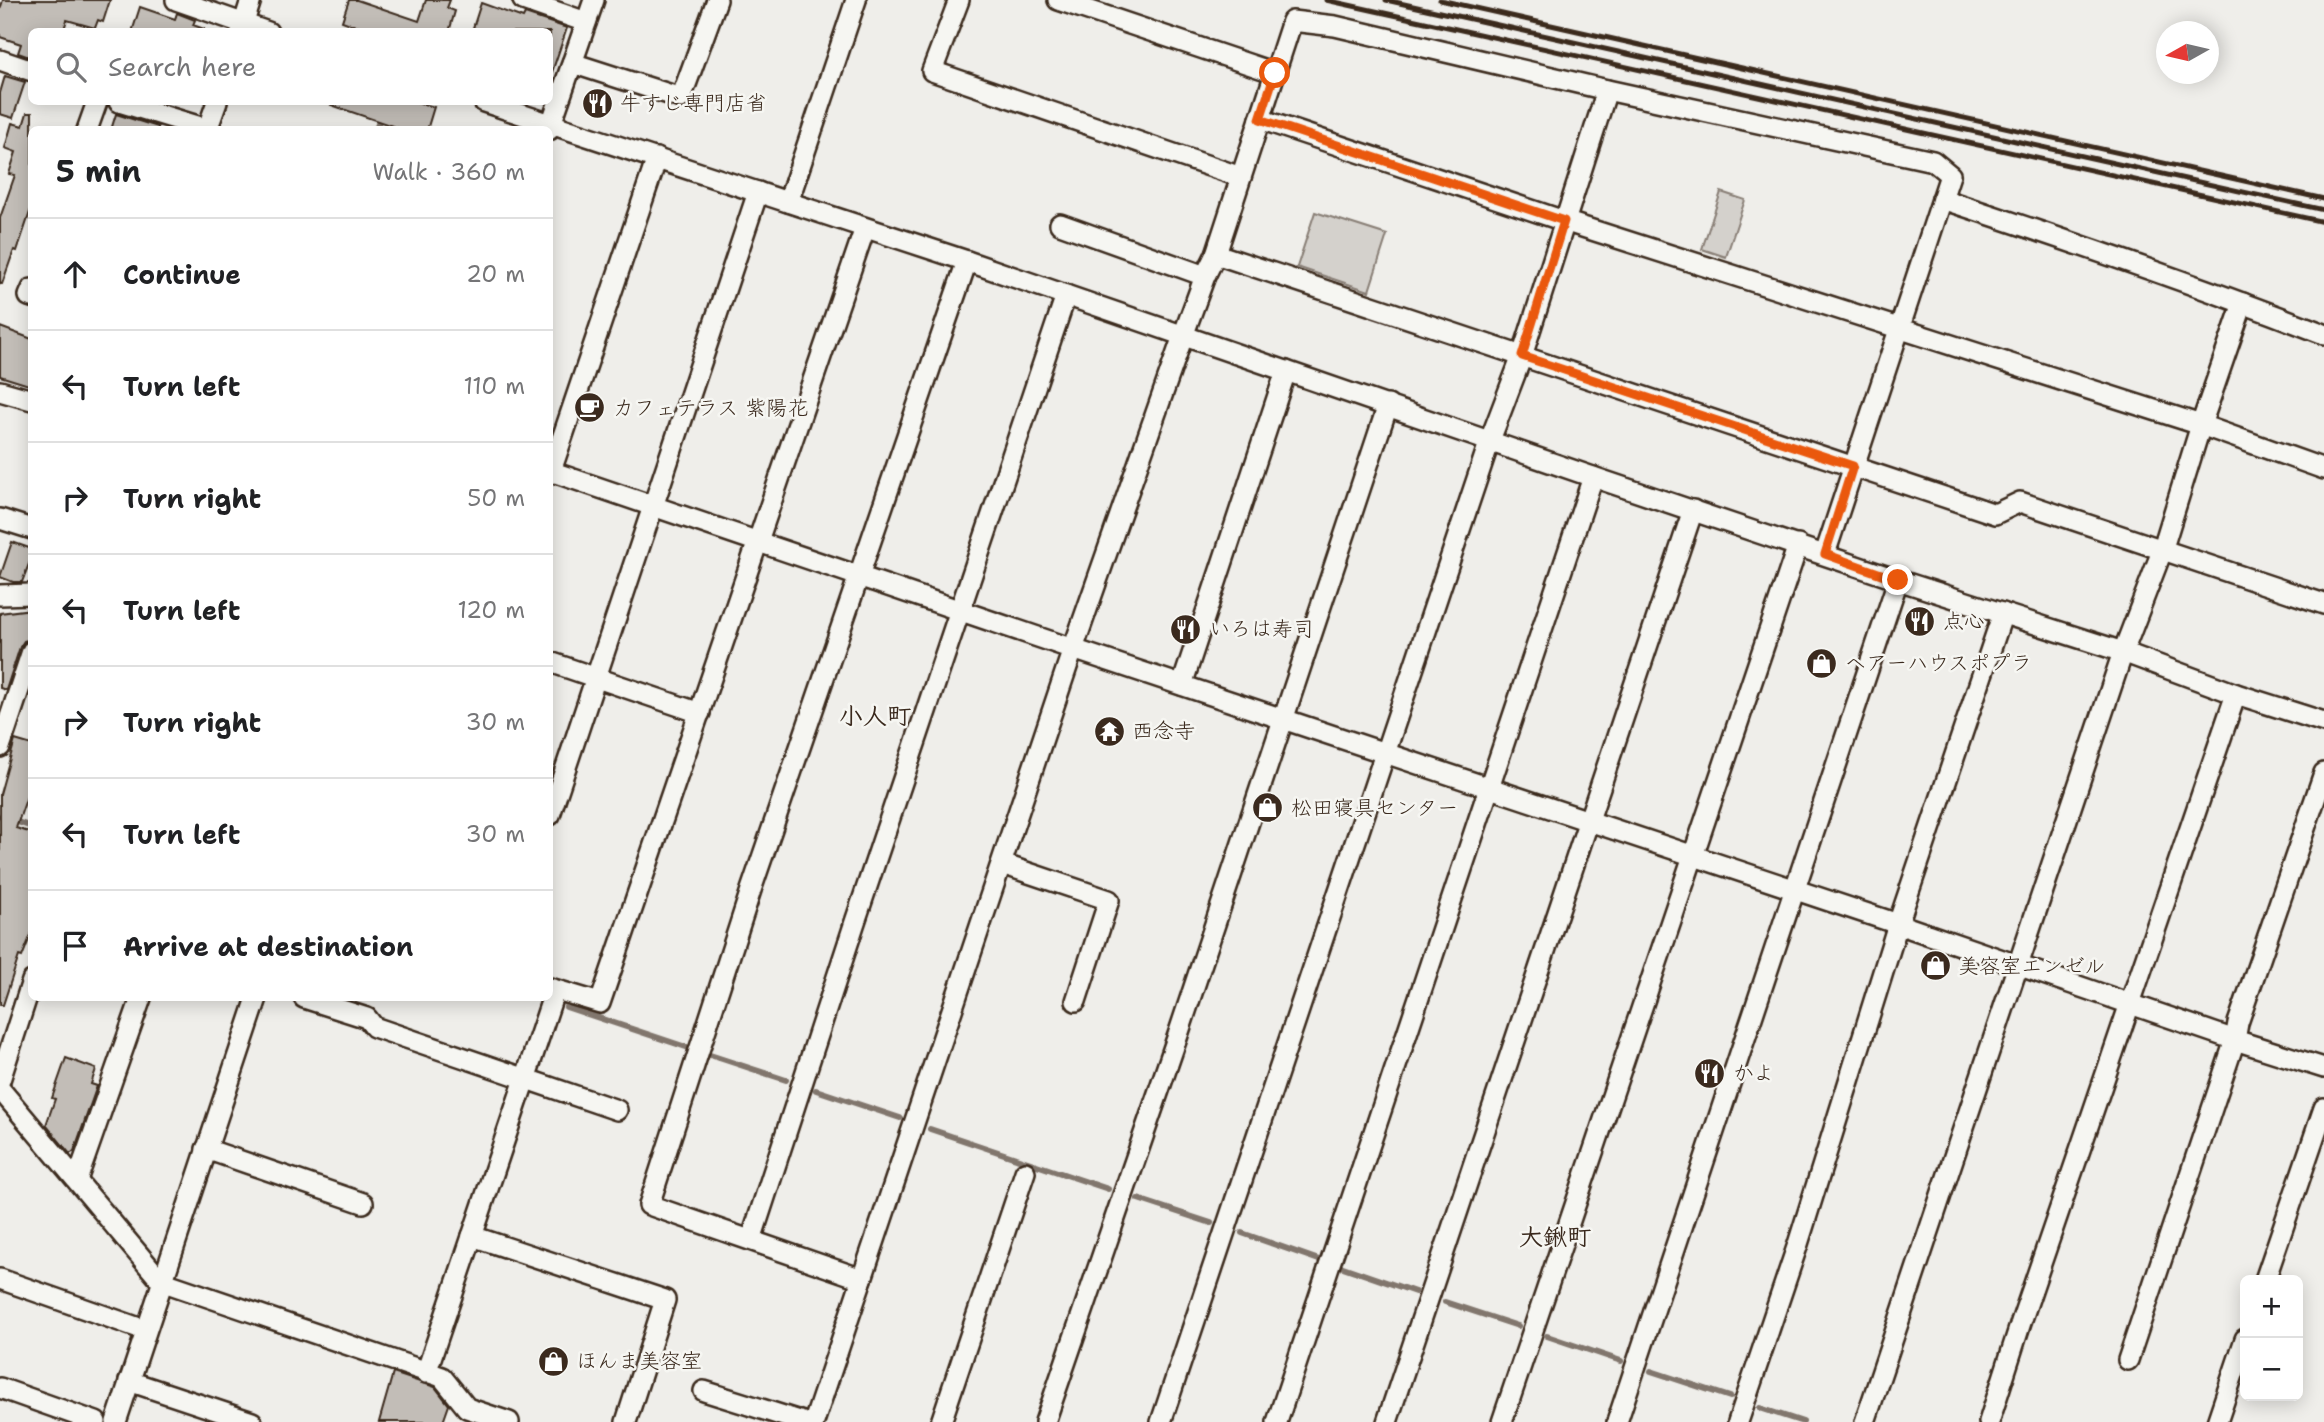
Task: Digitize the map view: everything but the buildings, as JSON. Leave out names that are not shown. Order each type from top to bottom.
[{"type":"street","points":[[176,0],[242,27],[251,0]]},
{"type":"street","points":[[523,0],[586,22]]},
{"type":"street","points":[[492,105],[550,126],[594,0]]},
{"type":"street","points":[[572,63],[681,98],[717,0]]},
{"type":"street","points":[[788,202],[856,0]]},
{"type":"street","points":[[959,0],[932,71],[1241,177]]},
{"type":"street","points":[[1058,0],[1275,73]]},
{"type":"street","points":[[814,1422],[1073,649],[1183,336],[1216,254],[1292,21],[1335,26],[1607,90],[1933,161],[1950,174],[1825,554]]},
{"type":"street","points":[[0,60],[28,70]]},
{"type":"street","points":[[1161,1422],[1490,440],[1522,356],[1607,90]]},
{"type":"street","points":[[88,126],[96,105]]},
{"type":"street","points":[[129,105],[198,126]]},
{"type":"street","points":[[209,126],[215,105]]},
{"type":"street","points":[[1260,119],[1564,221],[2201,425],[2324,469]]},
{"type":"street","points":[[553,127],[967,261],[1593,477],[1898,580],[2123,652],[2236,694],[2324,722]]},
{"type":"street","points":[[553,463],[657,159]]},
{"type":"street","points":[[553,806],[758,192]]},
{"type":"street","points":[[1942,199],[2046,233],[2324,334]]},
{"type":"street","points":[[1060,224],[1205,276]]},
{"type":"street","points":[[553,989],[600,1003],[865,228]]},
{"type":"street","points":[[1216,254],[1996,514],[2020,502],[2324,604]]},
{"type":"street","points":[[862,1279],[649,1205],[751,890],[967,261]]},
{"type":"street","points":[[751,1240],[1066,295]]},
{"type":"street","points":[[1865,1422],[2123,652],[2162,551],[2243,303]]},
{"type":"street","points":[[1182,685],[1286,371]]},
{"type":"street","points":[[0,391],[28,399]]},
{"type":"street","points":[[1045,1422],[1388,405]]},
{"type":"street","points":[[553,473],[2324,1068]]},
{"type":"street","points":[[1277,1422],[1593,477]]},
{"type":"street","points":[[1387,1422],[1693,510]]},
{"type":"street","points":[[0,519],[28,528]]},
{"type":"street","points":[[1502,1422],[1798,545]]},
{"type":"street","points":[[1617,1422],[1898,580]]},
{"type":"street","points":[[0,595],[28,594]]},
{"type":"street","points":[[1738,1422],[1798,1244],[1898,924],[2003,613]]},
{"type":"street","points":[[0,747],[28,661]]},
{"type":"street","points":[[553,663],[700,713]]},
{"type":"street","points":[[1989,1422],[2236,694]]},
{"type":"street","points":[[2128,1360],[2235,1040],[2238,1023],[2324,774]]},
{"type":"street","points":[[1002,864],[1109,900],[1076,1000]]},
{"type":"street","points":[[0,1080],[28,993]]},
{"type":"street","points":[[77,1180],[140,1001]]},
{"type":"street","points":[[116,1422],[256,1001]]},
{"type":"street","points":[[313,1001],[367,1018],[374,1027],[617,1110]]},
{"type":"street","points":[[426,1373],[526,1077],[548,1001]]},
{"type":"street","points":[[0,1089],[161,1281],[442,1377],[467,1408],[509,1422]]},
{"type":"street","points":[[2267,1275],[2324,1108]]},
{"type":"street","points":[[206,1149],[363,1203]]},
{"type":"street","points":[[941,1422],[1025,1172]]},
{"type":"street","points":[[472,1236],[665,1300],[626,1422]]},
{"type":"street","points":[[0,1279],[145,1330]]},
{"type":"street","points":[[2217,1422],[2240,1354]]},
{"type":"street","points":[[129,1381],[252,1422]]},
{"type":"street","points":[[0,1388],[96,1422]]},
{"type":"street","points":[[704,1391],[803,1422]]},
{"type":"shaded area","points":[[1721,192],[1745,200],[1726,257],[1702,249]]},
{"type":"shaded area","points":[[1315,212],[1387,235],[1369,291],[1297,267]]},
{"type":"waterway","points":[[377,126],[384,105]]},
{"type":"waterway","points":[[0,816],[28,826]]},
{"type":"waterway","points":[[566,1007],[689,1048]]},
{"type":"waterway","points":[[710,1055],[786,1080]]},
{"type":"waterway","points":[[816,1090],[900,1118]]},
{"type":"waterway","points":[[930,1129],[1108,1189]]},
{"type":"waterway","points":[[1138,1199],[1211,1223]]},
{"type":"waterway","points":[[1242,1233],[1319,1260]]},
{"type":"waterway","points":[[1340,1266],[1415,1292]]},
{"type":"waterway","points":[[1445,1302],[1518,1326]]},
{"type":"waterway","points":[[1547,1336],[1621,1361]]},
{"type":"waterway","points":[[1651,1371],[1730,1397]]},
{"type":"waterway","points":[[1760,1408],[1803,1422]]},
{"type":"railway","points":[[1326,0],[2324,222]]},
{"type":"railway","points":[[1386,0],[2324,210]]},
{"type":"railway","points":[[1440,0],[2324,199]]},
{"type":"place","name":"牛すじ専門店省","points":[[597,103]]},
{"type":"place","name":"カフェテラス 紫陽花","points":[[590,408]]},
{"type":"place","name":"点心","points":[[1920,621]]},
{"type":"place","name":"いろは寿司","points":[[1186,629]]},
{"type":"place","name":"ヘアーハウスポプラ","points":[[1822,663]]},
{"type":"place","name":"西念寺","points":[[1109,731]]},
{"type":"place","name":"松田寝具センター","points":[[1268,808]]},
{"type":"place","name":"美容室エンゼル","points":[[1935,966]]},
{"type":"place","name":"かよ","points":[[1710,1073]]},
{"type":"place","name":"ほんま美容室","points":[[553,1361]]},
{"type":"district","name":"小人町","points":[[875,716]]},
{"type":"district","name":"大鍬町","points":[[1555,1237]]},
{"type":"route","points":[[1275,73],[1260,119],[1564,221],[1522,356],[1853,466],[1825,554],[1898,580]]}]
